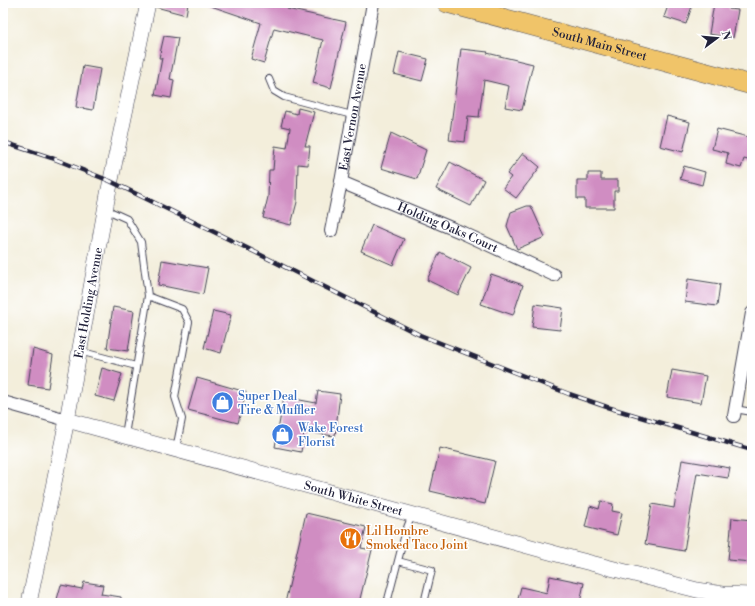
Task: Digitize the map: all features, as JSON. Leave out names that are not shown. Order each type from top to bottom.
[{"type":"main road","name":"South Main Street","points":[[447,3],[752,85]]},
{"type":"street","name":"East Holding Avenue","points":[[29,603],[67,420],[105,209],[148,3]]},
{"type":"street","name":"East Vernon Avenue","points":[[330,231],[341,182],[373,3]]},
{"type":"street","name":"Holding Oaks Court","points":[[341,182],[463,233],[554,275]]},
{"type":"street","points":[[734,412],[748,358],[752,312]]},
{"type":"street","name":"South White Street","points":[[3,402],[125,437],[697,590],[752,596]]},
{"type":"lane","points":[[269,79],[274,90],[284,97],[352,115]]},
{"type":"lane","points":[[105,209],[127,218],[140,242],[148,296],[125,437]]},
{"type":"lane","points":[[148,296],[182,309],[189,322],[175,397],[182,419],[176,450]]},
{"type":"lane","points":[[79,352],[136,366]]},
{"type":"lane","points":[[734,412],[752,412]]},
{"type":"lane","points":[[387,603],[406,530],[412,514]]},
{"type":"lane","points":[[398,561],[432,570],[424,603]]},
{"type":"building","points":[[157,3],[188,3],[186,15],[156,7]]},
{"type":"building","points":[[209,3],[281,3],[288,4],[287,9],[346,22],[331,88],[313,83],[323,40],[274,28],[264,63],[251,59],[261,23],[208,5]]},
{"type":"building","points":[[669,3],[693,3],[686,24],[664,17]]},
{"type":"building","points":[[714,3],[730,3],[729,9],[738,10],[733,38],[709,34]]},
{"type":"building","points":[[164,36],[178,38],[170,79],[174,80],[171,98],[155,95],[162,58],[159,58]]},
{"type":"building","points":[[461,49],[488,52],[487,53],[533,64],[522,110],[505,107],[509,86],[484,80],[479,117],[468,116],[465,142],[449,140]]},
{"type":"building","points":[[399,52],[428,59],[422,81],[394,74]]},
{"type":"building","points":[[83,66],[100,69],[93,110],[76,107]]},
{"type":"building","points":[[298,108],[314,112],[305,146],[310,146],[308,165],[298,164],[297,202],[291,225],[263,218],[268,197],[269,170],[273,170],[275,146],[287,148],[290,128],[281,126],[285,111],[297,114]]},
{"type":"building","points":[[667,116],[690,122],[683,152],[660,146]]},
{"type":"building","points":[[717,129],[752,138],[752,161],[744,159],[741,168],[726,164],[728,153],[712,149]]},
{"type":"building","points":[[391,133],[426,150],[417,179],[381,168]]},
{"type":"building","points":[[523,153],[540,167],[516,198],[503,188],[511,177],[507,174]]},
{"type":"building","points":[[450,162],[484,180],[471,206],[436,189]]},
{"type":"building","points":[[684,166],[705,172],[702,185],[680,179]]},
{"type":"building","points":[[588,173],[601,173],[601,180],[618,180],[618,191],[614,191],[614,208],[585,208],[585,199],[577,199],[577,180],[588,180]]},
{"type":"building","points":[[531,206],[545,237],[517,249],[507,226],[511,212]]},
{"type":"building","points":[[372,225],[404,239],[393,265],[361,251]]},
{"type":"building","points":[[440,252],[471,268],[458,295],[427,280]]},
{"type":"building","points":[[162,260],[208,268],[203,294],[158,285]]},
{"type":"building","points":[[491,274],[523,285],[513,315],[481,304]]},
{"type":"building","points":[[688,279],[720,284],[717,306],[685,302]]},
{"type":"building","points":[[535,304],[563,308],[560,330],[532,327]]},
{"type":"building","points":[[113,307],[134,311],[128,351],[107,348]]},
{"type":"building","points":[[213,311],[231,315],[221,353],[204,348]]},
{"type":"building","points":[[33,349],[53,355],[48,388],[28,385]]},
{"type":"building","points":[[102,368],[122,374],[114,401],[95,396]]},
{"type":"building","points":[[672,370],[706,376],[701,403],[667,397]]},
{"type":"building","points":[[197,378],[246,392],[238,423],[188,410]]},
{"type":"building","points":[[318,391],[340,394],[335,436],[304,432],[301,452],[275,447],[284,397],[316,403]]},
{"type":"building","points":[[440,448],[495,461],[485,504],[430,491]]},
{"type":"building","points":[[682,460],[730,468],[728,478],[697,473],[684,551],[645,544],[652,504],[674,508]]},
{"type":"building","points":[[601,501],[613,504],[612,511],[622,513],[617,535],[585,527],[590,506],[599,509]]},
{"type":"building","points":[[306,513],[366,527],[361,548],[372,550],[359,603],[285,603]]},
{"type":"building","points":[[732,518],[752,520],[752,562],[728,560]]},
{"type":"building","points":[[550,576],[584,583],[580,603],[517,603],[521,587],[547,593]]},
{"type":"building","points":[[84,582],[103,585],[101,594],[121,597],[121,603],[56,603],[61,585],[82,589]]},
{"type":"railway","points":[[3,142],[52,158],[110,181],[420,335],[569,394],[607,407],[752,450]]},
{"type":"place","name":"Super Deal Tire & Muffler","points":[[222,403]]},
{"type":"place","name":"Wake Forest Florist","points":[[282,435]]},
{"type":"place","name":"Lil Hombre Smoked Taco Joint","points":[[350,538]]}]
